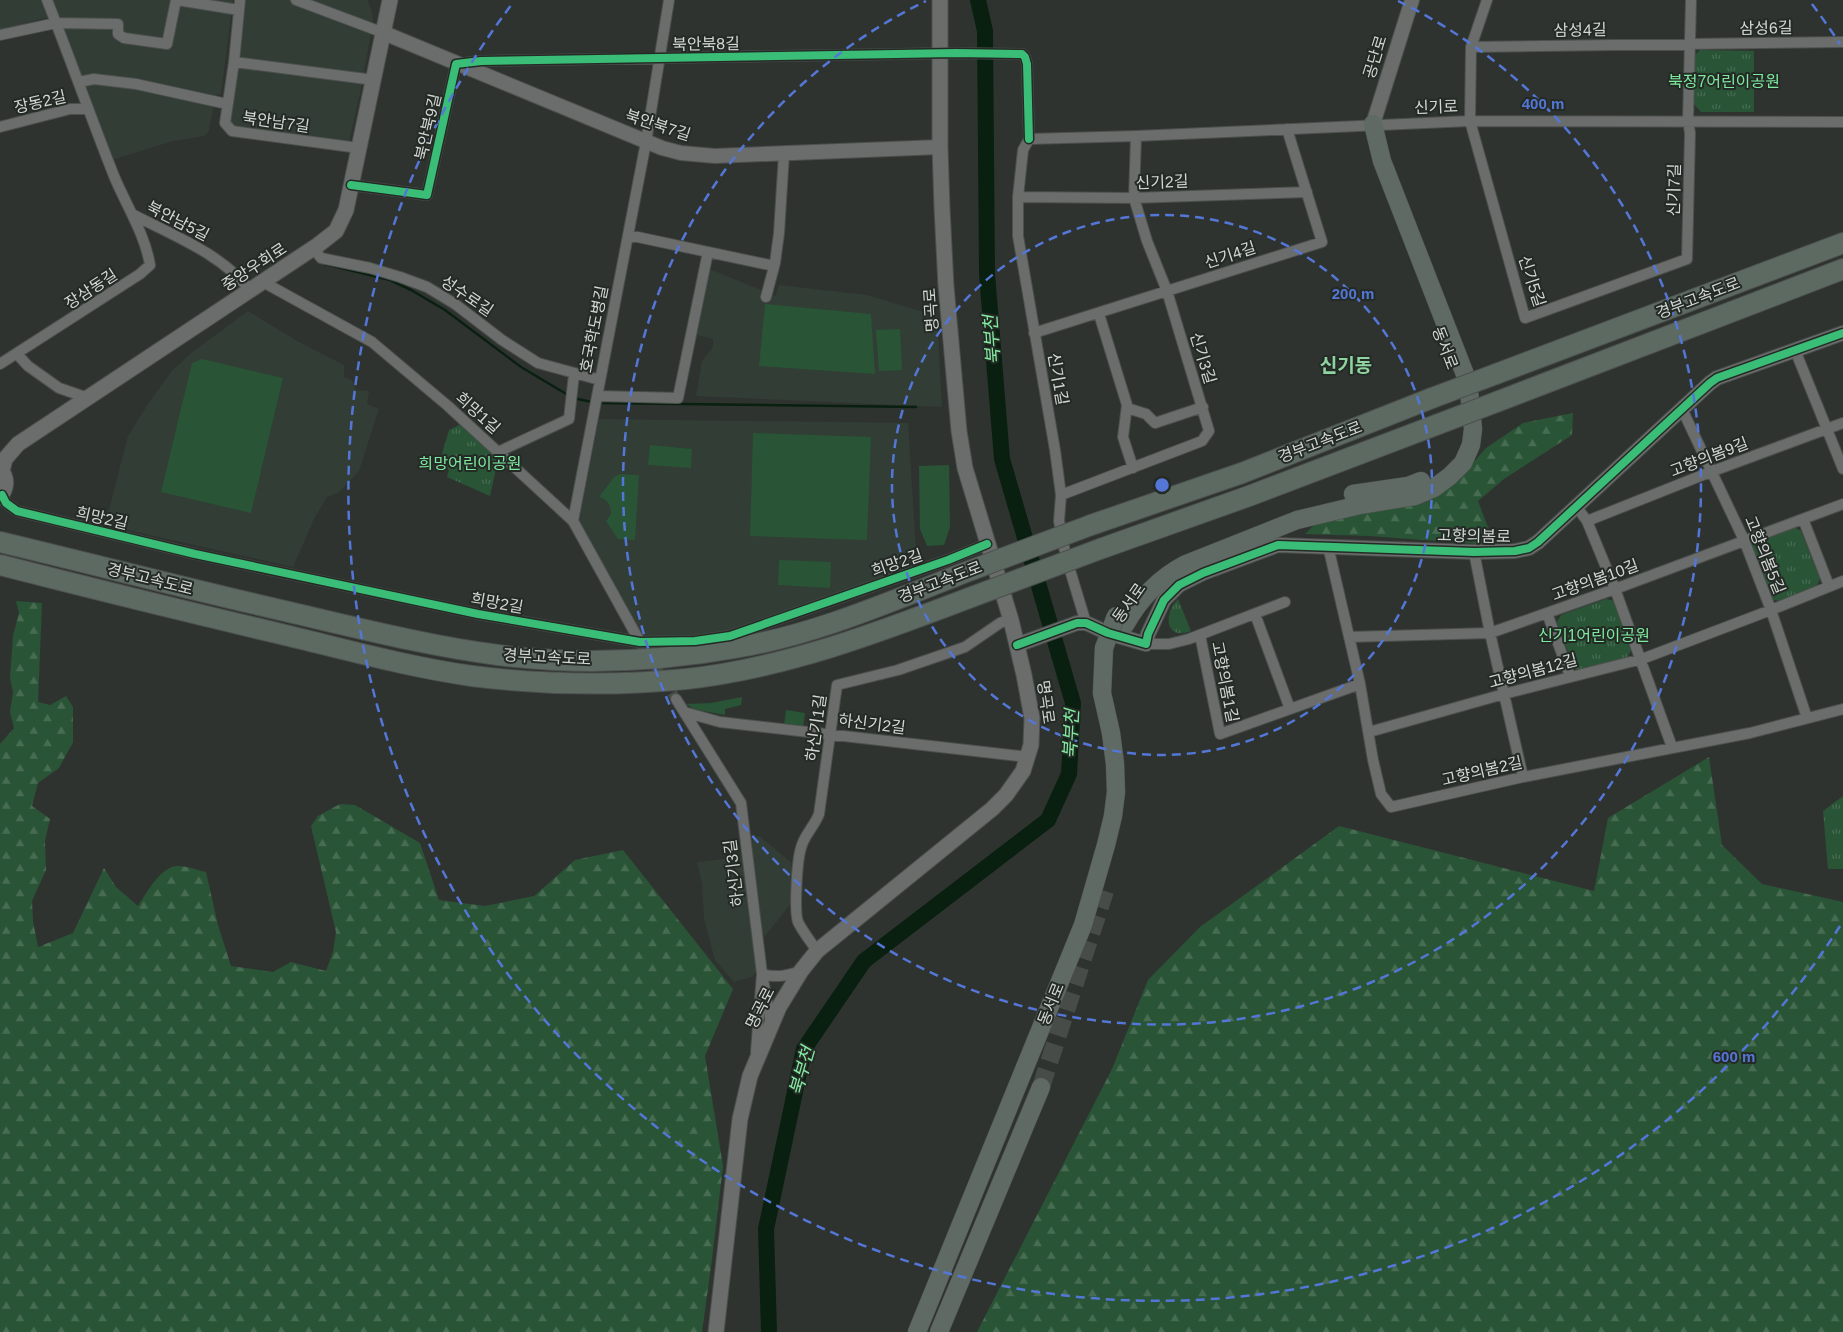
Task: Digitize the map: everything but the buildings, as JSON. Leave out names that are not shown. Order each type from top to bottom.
[{"type":"highway","name":"동서로","points":[[917,1332],[1083,925],[1106,845],[1113,816],[1116,792],[1116,764],[1102,693],[1110,649],[1120,620],[1153,586],[1174,570],[1186,564],[1297,520],[1360,505],[1415,496],[1434,488],[1463,463],[1471,445],[1473,429],[1468,382],[1382,161],[1373,124]]},
{"type":"highway","name":"경부고속도로","points":[[0,542],[236,600],[426,643],[498,655],[551,660],[656,659],[745,646],[780,639],[853,616],[1091,525],[1242,473],[1432,398],[1843,243]]},
{"type":"highway","name":"경부고속도로","points":[[0,565],[189,613],[417,666],[470,675],[565,683],[611,683],[688,678],[773,664],[867,636],[1249,496],[1843,269]]},
{"type":"highway","name":"동서로","points":[[1105,891],[1124,822],[1126,785],[1122,730],[1112,695],[1110,649]]},
{"type":"highway","points":[[939,1332],[1041,1087]]},
{"type":"main road","name":"중앙우회로","points":[[1,470],[5,459],[18,444],[336,231],[341,222],[351,185],[390,0]]},
{"type":"main road","name":"명곡로","points":[[716,1332],[740,1119],[755,1061],[778,1007],[801,971],[817,951],[992,809],[1016,782],[1023,771],[1032,739],[1032,718],[1017,645],[965,468],[959,431],[946,286],[940,147],[948,54],[940,0]]},
{"type":"main road","points":[[0,455],[18,444]]},
{"type":"main road","points":[[1,470],[6,483],[1,496]]},
{"type":"street","name":"북안남5길","points":[[47,0],[124,200],[132,214],[202,248],[241,279],[256,286]]},
{"type":"street","name":"북안남7길","points":[[56,23],[118,24],[118,34],[124,38],[167,44],[177,0],[239,5],[234,62],[225,123],[232,131],[359,148]]},
{"type":"street","points":[[296,0],[384,33]]},
{"type":"street","name":"호국학도병길","points":[[573,522],[646,142],[668,0]]},
{"type":"street","name":"공단로","points":[[1373,124],[1412,0]]},
{"type":"street","points":[[1470,121],[1471,47],[1487,0]]},
{"type":"street","points":[[1688,121],[1690,0]]},
{"type":"street","points":[[0,35],[56,23]]},
{"type":"street","name":"북안북7길","points":[[384,33],[646,142],[681,153],[700,155],[784,154],[940,147]]},
{"type":"street","name":"삼성6길","points":[[1690,44],[1843,42]]},
{"type":"street","name":"삼성4길","points":[[1471,47],[1690,44]]},
{"type":"street","name":"북안북8길","points":[[456,64],[481,61],[1022,54],[1027,64],[1030,139]]},
{"type":"street","points":[[234,62],[374,80]]},
{"type":"street","name":"북안북9길","points":[[351,185],[427,195],[456,64]]},
{"type":"street","points":[[79,82],[94,79],[136,84],[227,104]]},
{"type":"street","name":"장동2길","points":[[0,127],[70,109],[88,109]]},
{"type":"street","name":"신기로","points":[[1030,139],[1470,121],[1843,122]]},
{"type":"street","name":"신기5길","points":[[1470,121],[1525,318],[1687,259]]},
{"type":"street","name":"신기7길","points":[[1687,259],[1690,133],[1688,121]]},
{"type":"street","name":"신기4길","points":[[1034,333],[1322,242],[1286,129]]},
{"type":"street","name":"신기3길","points":[[1061,495],[1202,441],[1209,431],[1167,291],[1147,241],[1134,198],[1136,136]]},
{"type":"street","name":"신기1길","points":[[1030,139],[1023,150],[1018,197],[1018,236],[1055,450],[1061,495],[1059,521],[1082,623]]},
{"type":"street","points":[[766,297],[774,266],[779,233],[784,154]]},
{"type":"street","name":"신기2길","points":[[1018,197],[1134,198],[1306,192]]},
{"type":"street","name":"장삼동길","points":[[0,364],[140,274],[150,265],[148,254],[132,214]]},
{"type":"street","points":[[628,235],[774,266]]},
{"type":"street","name":"성수로길","points":[[313,248],[321,258],[370,268],[427,287],[455,304],[502,340],[538,363],[600,380]]},
{"type":"street","points":[[597,397],[678,398],[708,252]]},
{"type":"street","name":"희망1길","points":[[256,286],[366,337],[448,406],[498,452],[573,522],[640,642]]},
{"type":"street","points":[[1099,314],[1126,408],[1123,437],[1133,468]]},
{"type":"street","name":"고향의봄로","points":[[1146,644],[1148,634],[1164,600],[1179,585],[1203,572],[1278,545],[1474,552],[1515,551],[1529,548],[1538,542],[1717,378],[1843,333]]},
{"type":"street","points":[[1795,350],[1843,469]]},
{"type":"street","points":[[17,354],[28,366],[59,388],[88,398]]},
{"type":"street","points":[[498,452],[568,419],[574,374]]},
{"type":"street","points":[[1126,408],[1146,414],[1155,423],[1203,407]]},
{"type":"street","name":"고향의봄5길","points":[[1682,409],[1744,540],[1771,610],[1807,718]]},
{"type":"street","name":"고향의봄9길","points":[[1587,521],[1713,471],[1843,423]]},
{"type":"street","name":"희망2길","points":[[1,496],[6,503],[17,511],[195,554],[478,614],[640,642],[695,641],[730,636],[948,560],[987,544]]},
{"type":"street","name":"고향의봄10길","points":[[1349,637],[1490,633],[1615,589],[1843,504]]},
{"type":"street","points":[[1576,506],[1587,521],[1615,589],[1642,658],[1672,747]]},
{"type":"street","points":[[1803,520],[1829,586]]},
{"type":"street","name":"고향의봄2길","points":[[1328,546],[1360,684],[1381,794],[1391,807],[1523,777],[1750,732],[1843,709]]},
{"type":"street","points":[[1474,552],[1490,633],[1523,777]]},
{"type":"street","name":"고향의봄12길","points":[[1369,732],[1642,658],[1843,581]]},
{"type":"street","points":[[1200,635],[1285,602]]},
{"type":"street","points":[[1547,613],[1570,676]]},
{"type":"street","points":[[1255,614],[1290,709]]},
{"type":"street","name":"하신기1길","points":[[817,951],[797,920],[797,870],[800,848],[816,823],[819,814],[837,685],[898,670],[965,647],[1010,619]]},
{"type":"street","points":[[1017,645],[1082,623],[1146,644]]},
{"type":"street","name":"고향의봄1길","points":[[1146,644],[1169,644],[1200,635],[1220,734],[1360,684]]},
{"type":"street","name":"하신기3길","points":[[676,698],[741,803],[762,974],[755,1061]]},
{"type":"street","name":"하신기2길","points":[[684,712],[720,722],[1028,757]]},
{"type":"street","points":[[771,1023],[762,974],[773,977],[786,976],[801,971]]},
{"type":"shaded area","points":[[0,0],[42,0],[48,17],[0,30]]},
{"type":"shaded area","points":[[52,0],[233,0],[221,94],[216,95],[209,130],[205,136],[173,141],[112,160]]},
{"type":"shaded area","points":[[246,0],[367,0],[372,11],[373,22],[349,142],[233,128],[227,123]]},
{"type":"shaded area","points":[[710,269],[775,296],[779,285],[867,295],[937,316],[942,407],[696,396],[702,361],[713,347],[713,339],[697,335]]},
{"type":"shaded area","points":[[248,311],[299,342],[344,365],[344,377],[352,380],[356,390],[369,391],[367,404],[379,409],[359,471],[338,493],[327,497],[315,517],[293,567],[105,525],[128,436],[146,407],[171,372],[191,353]]},
{"type":"shaded area","points":[[599,419],[908,423],[917,566],[734,632],[643,642],[579,521]]},
{"type":"shaded area","points":[[759,836],[791,862],[793,897],[789,906],[765,936],[761,931],[750,845],[753,839]]},
{"type":"shaded area","points":[[743,857],[757,971],[752,977],[734,982],[715,960],[704,919],[702,884],[697,862]]},
{"type":"green space","name":"북정7어린이공원","points":[[1700,50],[1754,51],[1754,112],[1701,112],[1693,103],[1693,57]]},
{"type":"green space","points":[[765,304],[871,314],[875,374],[759,366]]},
{"type":"green space","points":[[900,329],[902,370],[879,371],[876,330]]},
{"type":"green space","points":[[202,359],[283,378],[251,513],[161,492],[192,363]]},
{"type":"green space","points":[[1573,413],[1572,435],[1504,479],[1478,501],[1494,543],[1479,544],[1369,536],[1305,534],[1315,524],[1463,474],[1486,448],[1523,423]]},
{"type":"green space","name":"희망어린이공원","points":[[461,424],[498,459],[490,496],[447,477],[449,470],[439,464],[449,430]]},
{"type":"green space","points":[[753,433],[871,437],[867,540],[750,536]]},
{"type":"green space","points":[[650,445],[692,449],[691,468],[648,465]]},
{"type":"green space","points":[[949,465],[950,527],[944,545],[927,546],[920,529],[919,466]]},
{"type":"green space","points":[[620,474],[639,475],[635,540],[618,539],[606,521],[611,514],[610,505],[599,497],[614,477]]},
{"type":"green space","points":[[1794,527],[1801,531],[1820,579],[1815,589],[1779,601],[1770,599],[1750,551],[1753,543]]},
{"type":"green space","points":[[779,560],[831,562],[830,588],[778,585]]},
{"type":"green space","points":[[1178,599],[1191,631],[1176,632],[1169,624],[1170,612]]},
{"type":"green space","name":"신기1어린이공원","points":[[1606,599],[1615,601],[1632,649],[1626,659],[1583,671],[1574,668],[1557,622],[1561,615]]},
{"type":"green space","points":[[16,601],[42,603],[38,702],[50,705],[66,696],[73,707],[73,742],[59,768],[38,783],[32,806],[50,819],[45,841],[46,870],[32,901],[33,921],[38,947],[73,933],[104,868],[116,887],[138,906],[160,875],[172,867],[182,866],[206,872],[218,925],[231,966],[273,972],[291,962],[326,971],[333,952],[336,932],[311,826],[318,816],[340,804],[355,805],[420,843],[439,900],[485,906],[534,896],[575,860],[623,850],[733,989],[705,1056],[723,1166],[702,1332],[0,1332],[0,744],[14,728],[10,712],[13,692],[10,678],[13,636],[19,613]]},
{"type":"green space","points":[[742,697],[741,705],[725,709],[725,715],[694,709],[686,704],[711,703]]},
{"type":"green space","points":[[786,710],[805,713],[803,728],[784,725]]},
{"type":"green space","points":[[1709,757],[1722,845],[1762,884],[1843,902],[1843,1332],[977,1332],[1112,1069],[1148,980],[1200,927],[1339,826],[1594,891],[1608,818]]},
{"type":"green space","points":[[1843,796],[1843,869],[1828,869],[1823,811]]},
{"type":"waterway","name":"북부천","points":[[769,1332],[766,1229],[804,1049],[864,961],[1048,820],[1069,774],[1073,703],[1002,459],[987,274],[985,31],[978,0]]},
{"type":"waterway","points":[[325,264],[390,280],[411,290],[445,310],[521,367],[568,395]]},
{"type":"waterway","points":[[573,398],[592,402]]},
{"type":"waterway","points":[[598,403],[916,407]]},
{"type":"tunnel","points":[[640,642],[676,699]]},
{"type":"tunnel","points":[[1041,1087],[1105,891]]},
{"type":"cycle path","points":[[351,185],[427,195],[456,64],[481,61],[956,53],[1022,54],[1027,64],[1029,139]]},
{"type":"cycle path","points":[[1017,645],[1077,623],[1086,623],[1108,633],[1146,644],[1148,634],[1164,600],[1179,585],[1203,573],[1278,545],[1474,552],[1515,551],[1529,548],[1538,542],[1717,378],[1843,333]]},
{"type":"cycle path","points":[[2,495],[6,503],[17,511],[195,554],[478,614],[640,642],[695,641],[730,636],[948,560],[987,544]]},
{"type":"district","name":"신기동","points":[[1346,365]]}]
